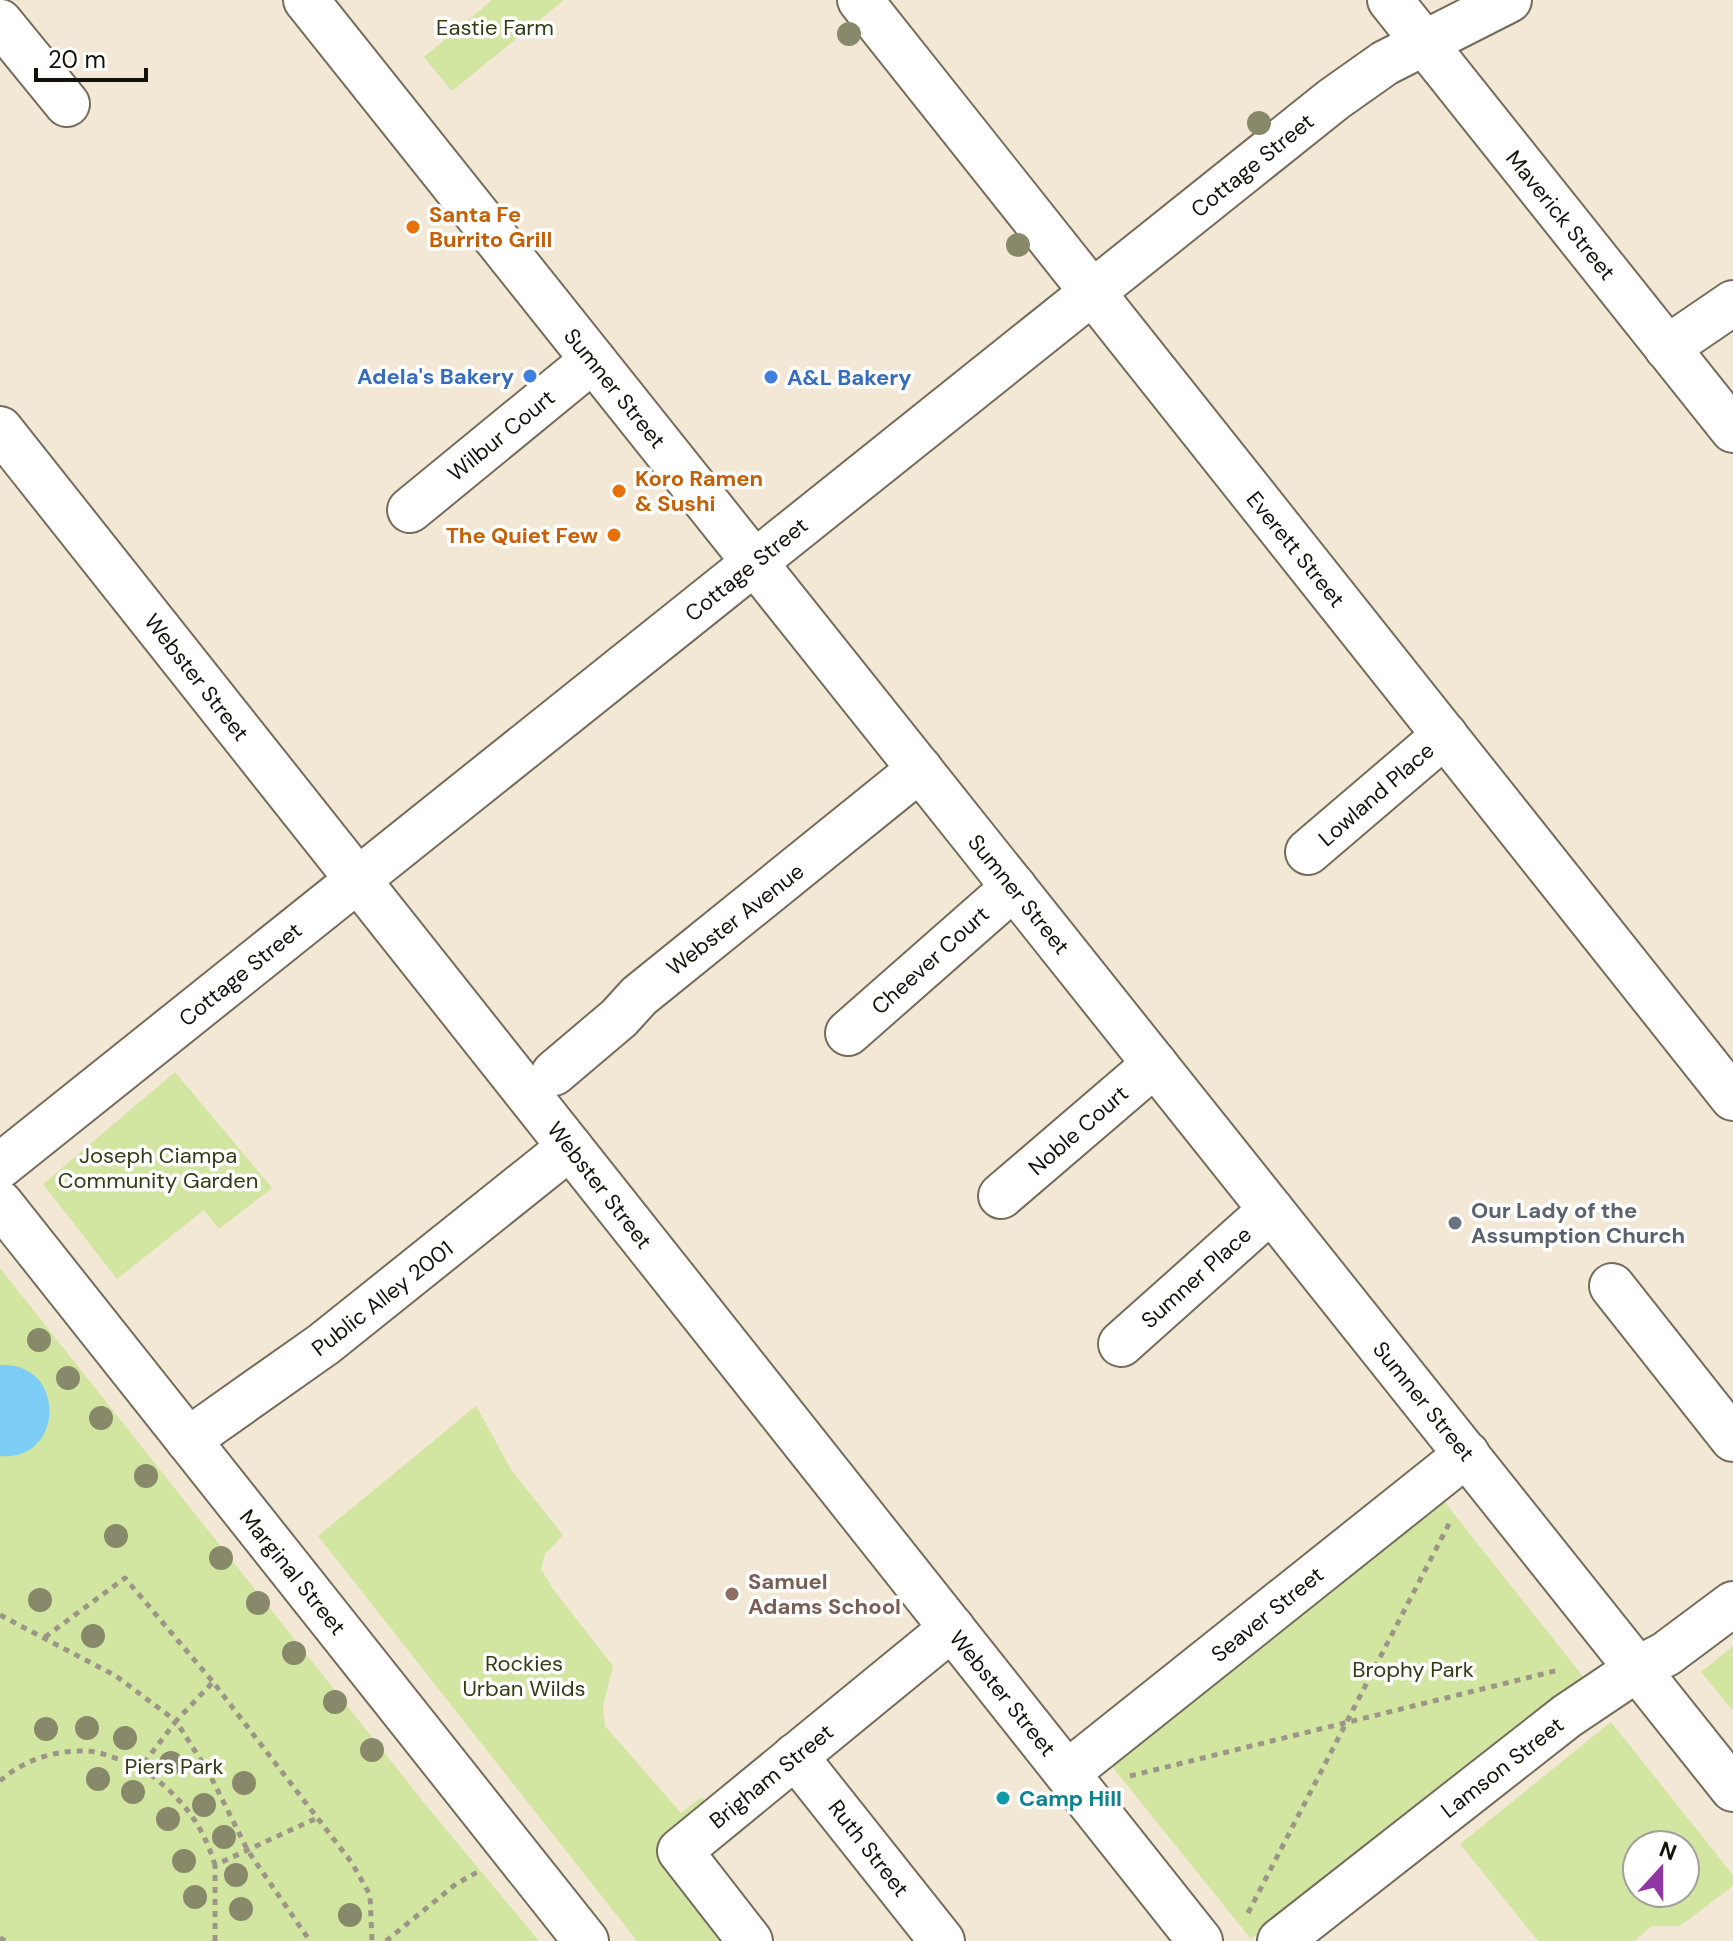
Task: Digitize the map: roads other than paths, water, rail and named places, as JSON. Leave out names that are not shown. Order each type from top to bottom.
[{"type":"street","name":"Sumner Street","points":[[306,0],[1733,1789]]},
{"type":"street","name":"Everett Street","points":[[860,0],[1733,1098]]},
{"type":"street","name":"Maverick Street","points":[[1390,0],[1733,430]]},
{"type":"street","name":"Cottage Street","points":[[0,1166],[1334,99],[1385,63],[1509,0]]},
{"type":"street","points":[[0,22],[67,104]]},
{"type":"street","points":[[1667,348],[1733,303]]},
{"type":"street","name":"Wilbur Court","points":[[410,510],[593,360]]},
{"type":"street","name":"Webster Street","points":[[0,429],[1200,1941]]},
{"type":"street","name":"Lowland Place","points":[[1308,852],[1445,735]]},
{"type":"street","name":"Webster Avenue","points":[[554,1073],[705,941],[729,925],[920,769]]},
{"type":"street","name":"Cheever Court","points":[[848,1033],[1014,887]]},
{"type":"street","name":"Noble Court","points":[[1001,1196],[1155,1064]]},
{"type":"street","name":"Public Alley 2001","points":[[188,1440],[324,1344],[570,1147]]},
{"type":"street","name":"Marginal Street","points":[[0,1203],[586,1941]]},
{"type":"street","name":"Sumner Place","points":[[1121,1344],[1271,1210]]},
{"type":"street","points":[[1612,1286],[1733,1439]]},
{"type":"street","name":"Seaver Street","points":[[1067,1773],[1467,1454]]},
{"type":"street","name":"Lamson Street","points":[[1262,1930],[1567,1716],[1637,1669],[1666,1654],[1733,1604]]},
{"type":"street","name":"Brigham Street","points":[[750,1941],[680,1851],[952,1628]]},
{"type":"street","name":"Ruth Street","points":[[795,1756],[939,1940]]},
{"type":"water","points":[[0,1365],[22,1368],[37,1378],[47,1394],[50,1411],[46,1429],[37,1444],[21,1454],[0,1456]]},
{"type":"place","name":"Santa Fe Burrito Grill","points":[[413,227]]},
{"type":"place","name":"Adela's Bakery","points":[[530,376]]},
{"type":"place","name":"A&L Bakery","points":[[771,377]]},
{"type":"place","name":"Koro Ramen & Sushi","points":[[619,491]]},
{"type":"place","name":"The Quiet Few","points":[[614,535]]},
{"type":"place","name":"Our Lady of the Assumption Church","points":[[1455,1223]]},
{"type":"place","name":"Samuel Adams School","points":[[732,1594]]},
{"type":"place","name":"Camp Hill","points":[[1003,1798]]},
{"type":"park label","name":"Eastie Farm","points":[[495,27]]},
{"type":"park label","name":"Joseph Ciampa Community Garden","points":[[158,1168]]},
{"type":"park label","name":"Brophy Park","points":[[1413,1669]]},
{"type":"park label","name":"Rockies Urban Wilds","points":[[524,1676]]},
{"type":"park label","name":"Piers Park","points":[[174,1766]]}]
